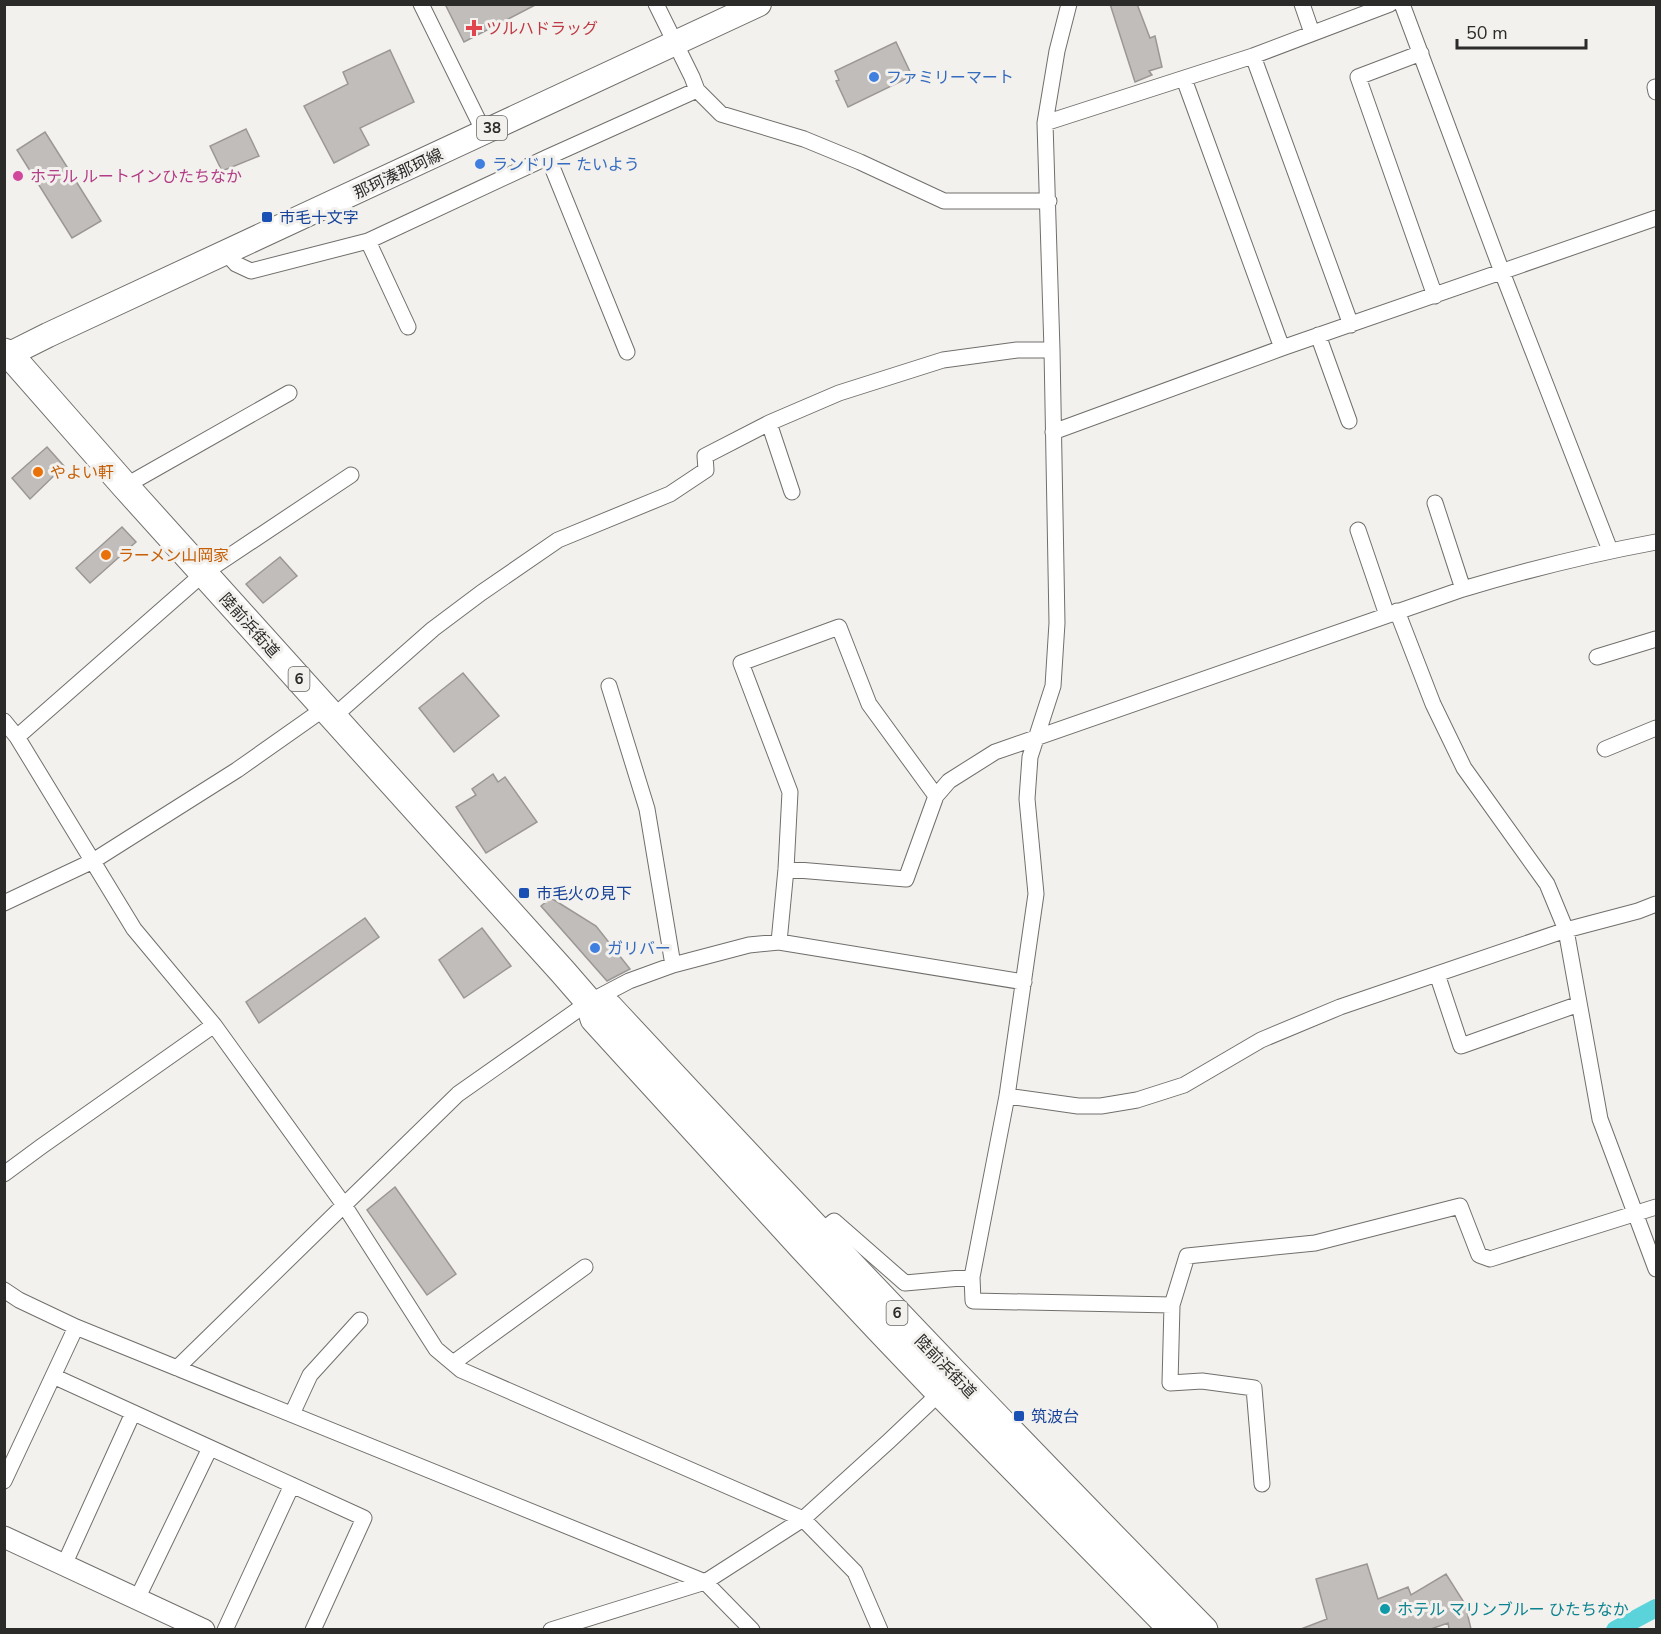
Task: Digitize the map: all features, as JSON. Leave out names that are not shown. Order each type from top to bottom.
[{"type":"highway","name":"陸前浜街道","points":[[6,351],[589,1002],[594,1019],[803,1248],[1204,1629]]},
{"type":"highway","name":"陸前浜街道","points":[[589,1002],[609,1007],[819,1233],[948,1385],[1173,1629]]},
{"type":"main road","name":"那珂湊那珂線","points":[[6,351],[226,253],[759,4]]},
{"type":"street","points":[[421,4],[484,132]]},
{"type":"street","points":[[656,4],[697,90],[721,114],[804,139],[944,201],[1048,201]]},
{"type":"street","points":[[1069,4],[1057,51],[1045,123],[1052,350],[1056,633],[1053,686],[1030,757],[1028,800],[1036,894],[1007,1096],[972,1277],[973,1301],[1172,1305]]},
{"type":"street","points":[[1302,4],[1312,33]]},
{"type":"street","points":[[1045,123],[1253,56],[1390,4]]},
{"type":"street","points":[[1402,4],[1502,272],[1610,550]]},
{"type":"street","points":[[1421,53],[1358,77],[1435,296]]},
{"type":"street","points":[[1253,56],[1351,325]]},
{"type":"street","points":[[1184,79],[1282,348]]},
{"type":"street","points":[[226,253],[236,264],[251,271],[368,241],[697,90]]},
{"type":"street","points":[[548,157],[627,352]]},
{"type":"street","points":[[1053,432],[1318,335],[1656,218]]},
{"type":"street","points":[[368,241],[408,327]]},
{"type":"street","points":[[1318,335],[1349,421]]},
{"type":"street","points":[[4,903],[93,861],[329,712],[433,629],[558,540],[670,494],[706,470],[705,456],[769,423],[839,393],[943,360],[1017,350],[1052,350]]},
{"type":"street","points":[[125,486],[290,393]]},
{"type":"street","points":[[769,423],[792,492]]},
{"type":"street","points":[[16,736],[204,573],[351,475]]},
{"type":"street","points":[[1435,503],[1463,589]]},
{"type":"street","points":[[1358,530],[1392,613],[1464,768],[1547,884],[1566,930],[1600,1119],[1656,1269]]},
{"type":"street","points":[[786,868],[906,879],[936,796],[949,781],[995,752],[1463,589],[1610,550],[1656,542]]},
{"type":"street","points":[[779,942],[790,792],[741,663],[839,627],[869,704],[936,796]]},
{"type":"street","points":[[1597,657],[1656,639]]},
{"type":"street","points":[[609,686],[647,809],[673,965]]},
{"type":"street","points":[[4,722],[16,736],[134,929],[214,1025],[344,1206],[436,1349],[461,1370],[803,1519],[855,1572],[880,1629]]},
{"type":"street","points":[[1605,749],[1656,728]]},
{"type":"street","points":[[1007,1096],[1078,1107],[1101,1107],[1137,1100],[1184,1085],[1261,1040],[1340,1008],[1566,930],[1656,904]]},
{"type":"street","points":[[177,1368],[458,1094],[589,1002],[629,981],[673,965],[749,945],[779,942],[1024,982]]},
{"type":"street","points":[[1437,975],[1461,1046],[1579,1004]]},
{"type":"street","points":[[4,1174],[214,1025]]},
{"type":"street","points":[[1262,1484],[1254,1388],[1202,1381],[1170,1383],[1172,1305],[1186,1256],[1315,1243],[1460,1206],[1479,1255],[1490,1259],[1656,1207]]},
{"type":"street","points":[[819,1233],[834,1221],[905,1283],[972,1277]]},
{"type":"street","points":[[453,1363],[585,1267]]},
{"type":"street","points":[[4,1290],[19,1300],[76,1327],[705,1582],[752,1629]]},
{"type":"street","points":[[292,1414],[309,1375],[360,1320]]},
{"type":"street","points":[[4,1480],[76,1327]]},
{"type":"street","points":[[53,1376],[364,1518],[313,1629]]},
{"type":"street","points":[[551,1629],[705,1582],[803,1519],[948,1385]]},
{"type":"street","points":[[64,1565],[133,1413]]},
{"type":"street","points":[[137,1599],[210,1448]]},
{"type":"street","points":[[225,1629],[292,1485]]},
{"type":"street","points":[[4,1537],[204,1629]]},
{"type":"building","name":"ツルハドラッグ","points":[[445,4],[537,4],[464,42]]},
{"type":"building","points":[[1110,4],[1137,4],[1150,38],[1155,36],[1162,67],[1149,71],[1152,75],[1135,82]]},
{"type":"building","name":"ファミリーマート","points":[[896,42],[912,76],[848,107],[836,81],[839,80],[835,71]]},
{"type":"building","points":[[390,50],[414,102],[360,128],[369,145],[334,163],[304,106],[348,84],[343,72]]},
{"type":"building","points":[[246,129],[259,156],[222,171],[210,146]]},
{"type":"building","points":[[45,132],[101,221],[72,238],[17,150]]},
{"type":"building","name":"やよい軒","points":[[47,447],[64,466],[30,499],[12,478]]},
{"type":"building","name":"ラーメン山岡家","points":[[122,527],[136,542],[90,583],[76,568]]},
{"type":"building","points":[[280,557],[297,576],[263,603],[246,584]]},
{"type":"building","points":[[463,673],[499,716],[454,752],[419,708]]},
{"type":"building","points":[[493,774],[498,782],[505,777],[537,822],[486,853],[456,807],[476,795],[472,789]]},
{"type":"building","name":"ガリバー","points":[[551,898],[596,926],[630,969],[607,981],[541,906]]},
{"type":"building","points":[[365,918],[379,937],[259,1023],[246,1002]]},
{"type":"building","points":[[482,928],[511,966],[464,998],[439,960]]},
{"type":"building","points":[[395,1187],[456,1274],[427,1295],[367,1210]]},
{"type":"building","points":[[1367,1564],[1378,1599],[1408,1587],[1411,1595],[1446,1574],[1465,1604],[1471,1629],[1449,1629],[1448,1623],[1431,1629],[1301,1629],[1327,1619],[1316,1579]]},
{"type":"waterway","points":[[1615,1630],[1656,1608]]},
{"type":"place","name":"ツルハドラッグ","points":[[474,28]]},
{"type":"place","name":"ファミリーマート","points":[[874,77]]},
{"type":"place","name":"ランドリー たいよう","points":[[480,164]]},
{"type":"place","name":"ホテル ルートインひたちなか","points":[[18,176]]},
{"type":"place","name":"市毛十文字","points":[[267,217]]},
{"type":"place","name":"やよい軒","points":[[38,472]]},
{"type":"place","name":"ラーメン山岡家","points":[[106,555]]},
{"type":"place","name":"市毛火の見下","points":[[524,893]]},
{"type":"place","name":"ガリバー","points":[[595,948]]},
{"type":"place","name":"筑波台","points":[[1019,1416]]},
{"type":"place","name":"ホテル マリンブルー ひたちなか","points":[[1385,1609]]}]
